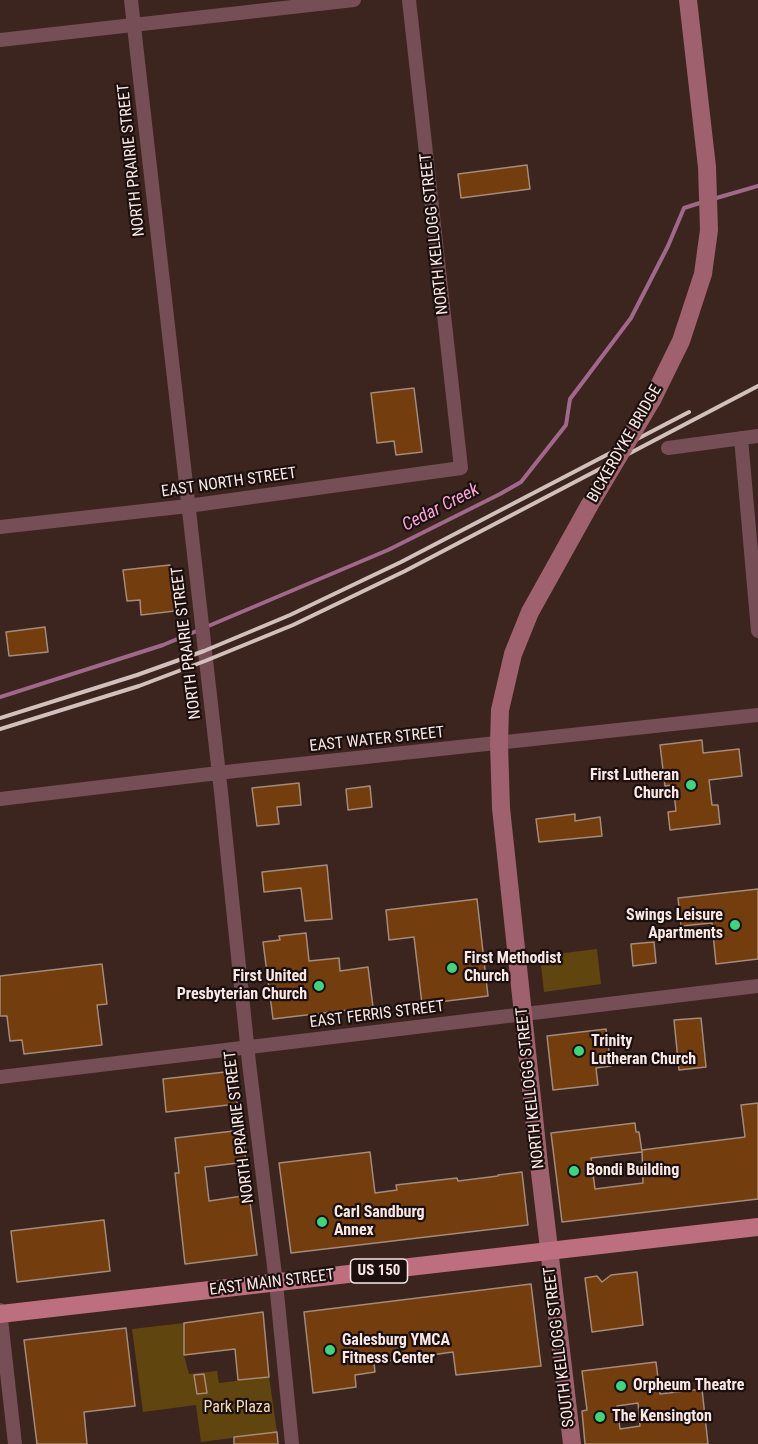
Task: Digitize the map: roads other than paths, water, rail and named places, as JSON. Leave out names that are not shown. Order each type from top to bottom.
[{"type":"main road","name":"BICKERDYKE BRIDGE","points":[[500,710],[513,654],[530,612],[652,400],[681,341],[703,274],[709,230],[707,167],[688,0]]},
{"type":"main road","name":"NORTH KELLOGG STREET","points":[[500,710],[501,808],[549,1251]]},
{"type":"main road","name":"EAST MAIN STREET","points":[[0,1313],[758,1227]]},
{"type":"main road","name":"SOUTH KELLOGG STREET","points":[[549,1251],[572,1444]]},
{"type":"street","name":"NORTH PRAIRIE STREET","points":[[131,0],[247,1047],[276,1283],[292,1444]]},
{"type":"street","points":[[0,40],[354,0]]},
{"type":"street","name":"NORTH KELLOGG STREET","points":[[409,0],[461,468]]},
{"type":"street","points":[[668,448],[758,436]]},
{"type":"street","points":[[741,438],[758,631]]},
{"type":"street","name":"EAST NORTH STREET","points":[[0,527],[188,506],[461,468]]},
{"type":"street","name":"EAST WATER STREET","points":[[0,799],[218,773],[758,715]]},
{"type":"street","name":"EAST FERRIS STREET","points":[[0,1077],[758,986]]},
{"type":"street","points":[[0,1313],[15,1444]]},
{"type":"waterway","name":"Cedar Creek","points":[[713,199],[758,186]]},
{"type":"waterway","name":"Cedar Creek","points":[[206,627],[388,550],[521,482],[566,425],[570,399],[631,318],[668,246],[684,208],[703,202]]},
{"type":"waterway","name":"Cedar Creek","points":[[0,697],[163,645],[199,630]]},
{"type":"railway","points":[[0,729],[139,686],[293,625],[405,571],[758,386]]},
{"type":"railway","points":[[0,718],[137,675],[204,651],[290,615],[401,562],[689,412]]},
{"type":"place","name":"First Lutheran Church","points":[[691,785]]},
{"type":"place","name":"Swings Leisure Apartments","points":[[735,925]]},
{"type":"place","name":"First Methodist Church","points":[[452,968]]},
{"type":"place","name":"First United Presbyterian Church","points":[[319,986]]},
{"type":"place","name":"Trinity Lutheran Church","points":[[579,1051]]},
{"type":"place","name":"Bondi Building","points":[[574,1171]]},
{"type":"place","name":"Carl Sandburg Annex","points":[[322,1222]]},
{"type":"place","name":"Galesburg YMCA Fitness Center","points":[[330,1350]]},
{"type":"place","name":"Orpheum Theatre","points":[[621,1386]]},
{"type":"place","name":"The Kensington","points":[[600,1417]]},
{"type":"park label","name":"Park Plaza","points":[[237,1408]]}]
